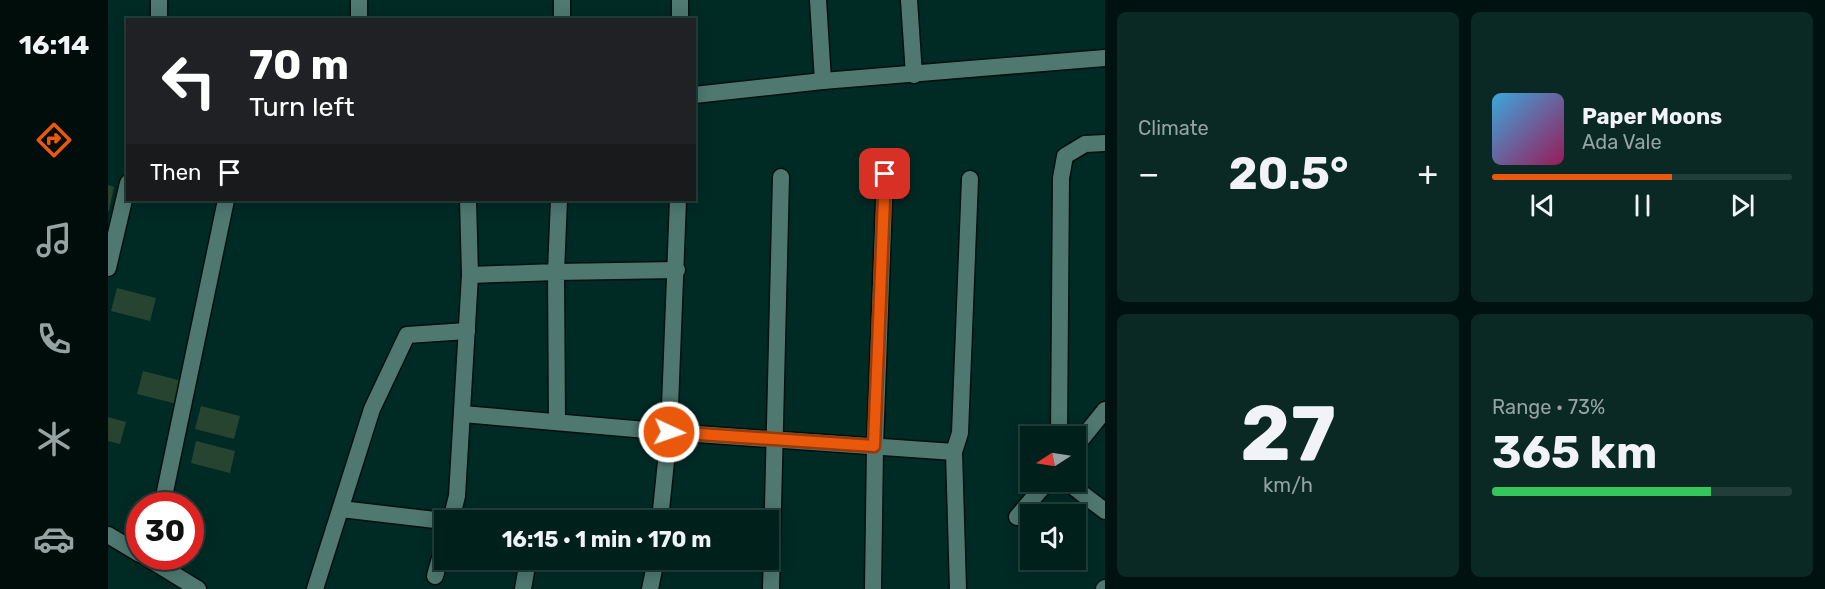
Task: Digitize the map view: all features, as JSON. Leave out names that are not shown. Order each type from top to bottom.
[{"type":"street","points":[[159,0],[159,18]]},
{"type":"street","points":[[359,0],[359,18]]},
{"type":"street","points":[[562,0],[562,18]]},
{"type":"street","points":[[680,0],[680,18]]},
{"type":"street","points":[[818,0],[824,81]]},
{"type":"street","points":[[909,0],[914,75]]},
{"type":"street","points":[[696,95],[824,81],[1105,58]]},
{"type":"street","points":[[1059,426],[1061,178],[1065,156],[1085,144],[1105,143]]},
{"type":"street","points":[[873,589],[874,446],[885,174]]},
{"type":"street","points":[[771,589],[781,177]]},
{"type":"street","points":[[958,589],[954,452],[960,433],[969,179]]},
{"type":"street","points":[[108,268],[126,192]]},
{"type":"street","points":[[165,492],[226,201]]},
{"type":"street","points":[[454,510],[458,496],[470,275],[468,201]]},
{"type":"street","points":[[557,422],[556,272],[559,201]]},
{"type":"street","points":[[661,510],[669,432],[678,201]]},
{"type":"street","points":[[470,275],[677,270]]},
{"type":"street","points":[[315,589],[372,409],[407,335],[467,331]]},
{"type":"street","points":[[1086,434],[1105,410]]},
{"type":"street","points":[[462,414],[669,432],[954,452]]},
{"type":"street","points":[[1017,517],[1038,492]]},
{"type":"street","points":[[1080,492],[1105,511]]},
{"type":"street","points":[[341,509],[434,520]]},
{"type":"street","points":[[108,535],[126,545]]},
{"type":"street","points":[[168,570],[198,589]]},
{"type":"street","points":[[435,576],[437,570]]},
{"type":"street","points":[[523,589],[526,570]]},
{"type":"street","points":[[650,589],[654,570]]},
{"type":"building","points":[[108,185],[114,187],[109,211],[108,211]]},
{"type":"building","points":[[117,288],[156,298],[150,321],[111,311]]},
{"type":"building","points":[[143,371],[182,381],[177,404],[137,394]]},
{"type":"building","points":[[201,406],[240,416],[234,439],[195,429]]},
{"type":"building","points":[[108,417],[126,422],[120,444],[108,441]]},
{"type":"building","points":[[196,441],[235,451],[230,473],[191,463]]},
{"type":"route","points":[[669,432],[874,446],[885,174]]}]
